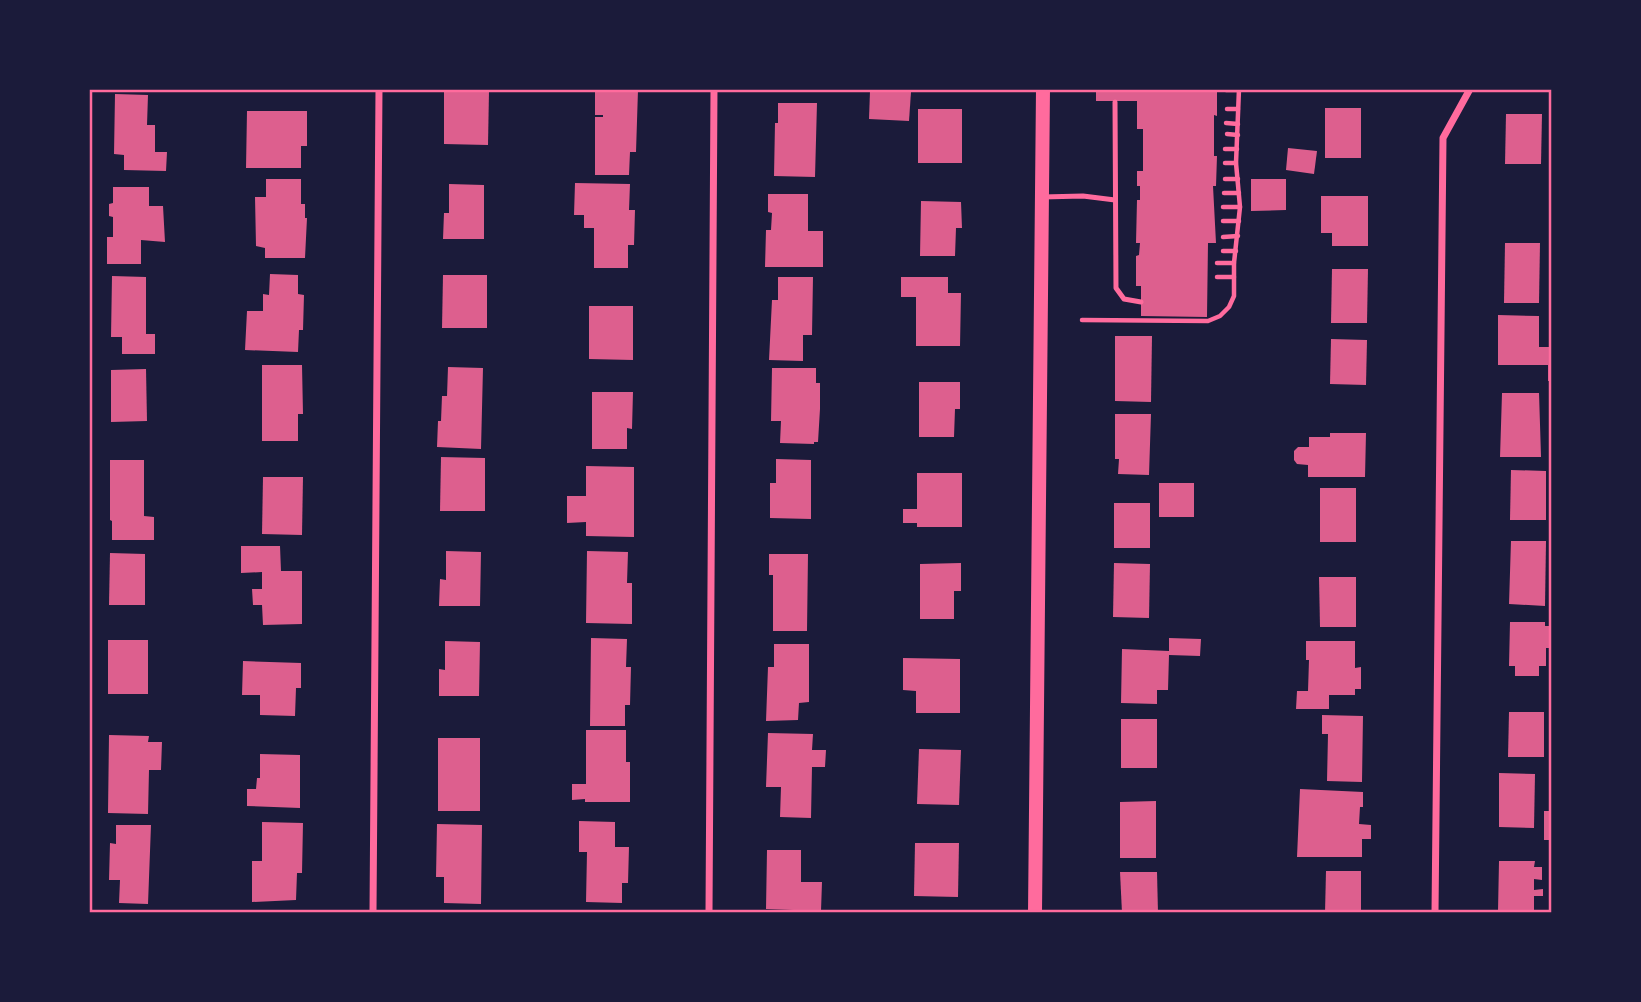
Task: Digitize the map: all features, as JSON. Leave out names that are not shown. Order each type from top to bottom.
[{"type":"main road","points":[[1035,913],[1043,89]]},
{"type":"street","points":[[373,913],[379,89]]},
{"type":"street","points":[[709,913],[714,89]]},
{"type":"street","points":[[1435,913],[1443,138],[1470,89]]},
{"type":"lane","points":[[1115,102],[1116,288],[1124,299],[1141,302]]},
{"type":"lane","points":[[1042,198],[1083,196],[1115,200]]},
{"type":"path","points":[[1083,320],[1208,321],[1220,316],[1229,307],[1234,296],[1234,263],[1240,207],[1237,163],[1239,90],[1226,90]]},
{"type":"path","points":[[1227,108],[1238,109]]},
{"type":"path","points":[[1226,123],[1238,124]]},
{"type":"path","points":[[1227,134],[1238,135]]},
{"type":"path","points":[[1225,149],[1237,149]]},
{"type":"path","points":[[1225,163],[1237,163]]},
{"type":"path","points":[[1224,179],[1238,179]]},
{"type":"path","points":[[1224,193],[1240,193]]},
{"type":"path","points":[[1223,207],[1240,207]]},
{"type":"path","points":[[1223,221],[1239,221]]},
{"type":"path","points":[[1223,237],[1238,236]]},
{"type":"path","points":[[1223,251],[1236,251]]},
{"type":"path","points":[[1217,263],[1234,263]]},
{"type":"path","points":[[1217,277],[1234,277]]},
{"type":"building","points":[[1096,89],[1217,89],[1217,116],[1214,115],[1216,186],[1213,186],[1216,243],[1208,243],[1207,317],[1141,316],[1141,286],[1136,286],[1136,256],[1139,255],[1140,243],[1136,243],[1137,200],[1140,200],[1137,171],[1143,171],[1143,129],[1137,129],[1137,101],[1096,101]]},
{"type":"building","points":[[595,90],[638,90],[636,152],[630,152],[629,175],[595,175],[595,117],[603,115],[595,115]]},
{"type":"building","points":[[444,91],[489,91],[488,145],[444,144]]},
{"type":"building","points":[[870,91],[911,92],[909,121],[869,119]]},
{"type":"building","points":[[115,94],[148,95],[147,125],[155,125],[155,152],[167,152],[166,171],[124,170],[124,155],[114,154]]},
{"type":"building","points":[[778,103],[817,103],[815,177],[774,176]]},
{"type":"building","points":[[1325,108],[1361,108],[1361,158],[1325,158]]},
{"type":"building","points":[[918,109],[962,109],[962,163],[918,163]]},
{"type":"building","points":[[247,111],[307,111],[307,146],[301,146],[301,168],[246,168]]},
{"type":"building","points":[[1506,114],[1542,114],[1541,164],[1505,164]]},
{"type":"building","points":[[1288,148],[1317,151],[1314,174],[1286,170]]},
{"type":"building","points":[[266,179],[301,179],[301,204],[305,204],[307,218],[305,258],[265,258],[265,248],[256,246],[255,197],[266,197]]},
{"type":"building","points":[[1251,179],[1286,179],[1286,210],[1251,211]]},
{"type":"building","points":[[575,183],[630,184],[629,210],[635,210],[634,245],[628,245],[628,268],[594,268],[594,228],[584,228],[584,215],[574,215]]},
{"type":"building","points":[[449,184],[484,185],[484,239],[443,239],[444,213],[449,213]]},
{"type":"building","points":[[113,187],[149,187],[149,206],[163,206],[165,242],[141,240],[141,264],[107,264],[107,237],[113,237],[113,217],[109,216],[109,204],[113,203]]},
{"type":"building","points":[[768,194],[808,194],[808,231],[823,231],[823,267],[765,267],[766,230],[771,230],[772,213],[768,212]]},
{"type":"building","points":[[1321,196],[1368,196],[1368,246],[1332,246],[1332,233],[1321,233]]},
{"type":"building","points":[[921,201],[961,202],[962,228],[956,228],[955,256],[920,256]]},
{"type":"building","points":[[1505,243],[1540,243],[1539,303],[1504,303]]},
{"type":"building","points":[[1332,269],[1368,269],[1367,323],[1331,323]]},
{"type":"building","points":[[270,274],[298,275],[298,294],[304,295],[303,330],[299,330],[298,352],[245,350],[247,311],[263,311],[263,294],[269,295]]},
{"type":"building","points":[[443,275],[487,275],[487,328],[442,328]]},
{"type":"building","points":[[112,276],[146,277],[146,334],[155,334],[155,354],[122,354],[122,337],[111,337]]},
{"type":"building","points":[[778,277],[813,277],[812,335],[803,335],[803,361],[769,360],[772,300],[778,300]]},
{"type":"building","points":[[901,277],[948,277],[948,293],[961,293],[960,346],[916,346],[916,297],[901,297]]},
{"type":"building","points":[[589,306],[633,306],[633,360],[589,359]]},
{"type":"building","points":[[1498,315],[1539,316],[1539,347],[1550,347],[1549,351],[1552,351],[1552,381],[1548,381],[1548,365],[1498,365]]},
{"type":"building","points":[[1115,336],[1152,336],[1151,402],[1115,401]]},
{"type":"building","points":[[1331,339],[1367,340],[1366,385],[1330,384]]},
{"type":"building","points":[[262,365],[302,365],[303,414],[298,414],[298,441],[262,441]]},
{"type":"building","points":[[448,367],[483,368],[481,449],[437,447],[442,396],[447,396]]},
{"type":"building","points":[[772,368],[816,368],[816,383],[820,383],[818,442],[780,443],[781,421],[771,421]]},
{"type":"building","points":[[146,369],[147,421],[111,422],[111,370]]},
{"type":"building","points":[[919,382],[960,382],[960,409],[955,409],[954,437],[919,437]]},
{"type":"building","points":[[592,392],[633,392],[632,429],[627,428],[627,449],[592,449]]},
{"type":"building","points":[[1502,393],[1539,393],[1541,457],[1500,457]]},
{"type":"building","points":[[1115,414],[1151,414],[1149,475],[1118,474],[1119,459],[1115,459]]},
{"type":"building","points":[[1330,433],[1366,433],[1365,477],[1308,477],[1308,465],[1297,464],[1294,451],[1298,447],[1309,447],[1309,437],[1330,437]]},
{"type":"building","points":[[441,457],[485,458],[485,511],[440,511]]},
{"type":"building","points":[[776,459],[811,460],[811,519],[770,518],[770,483],[776,483]]},
{"type":"building","points":[[110,460],[144,460],[144,516],[154,517],[154,540],[112,540]]},
{"type":"building","points":[[586,466],[634,467],[634,537],[586,536],[586,522],[567,523],[567,496],[586,496]]},
{"type":"building","points":[[1511,470],[1546,471],[1546,520],[1510,520]]},
{"type":"building","points":[[917,473],[962,473],[962,527],[917,527],[917,523],[903,523],[903,509],[917,509]]},
{"type":"building","points":[[263,477],[303,477],[302,535],[262,534]]},
{"type":"building","points":[[1159,483],[1194,483],[1194,517],[1159,517]]},
{"type":"building","points":[[1320,488],[1356,488],[1356,542],[1320,542]]},
{"type":"building","points":[[1114,503],[1150,503],[1150,548],[1114,548]]},
{"type":"building","points":[[1511,541],[1546,541],[1545,606],[1509,604]]},
{"type":"building","points":[[241,546],[280,546],[281,571],[302,571],[302,624],[263,625],[262,605],[253,605],[252,589],[262,589],[262,572],[241,573]]},
{"type":"building","points":[[446,551],[481,552],[480,606],[439,606],[440,579],[446,580]]},
{"type":"building","points":[[587,551],[628,552],[627,583],[632,583],[632,624],[586,623]]},
{"type":"building","points":[[110,553],[145,554],[145,605],[109,605]]},
{"type":"building","points":[[769,554],[808,554],[807,631],[773,631],[773,575],[769,575]]},
{"type":"building","points":[[961,563],[961,591],[954,591],[954,619],[920,619],[920,564]]},
{"type":"building","points":[[1114,563],[1150,564],[1149,618],[1113,617]]},
{"type":"building","points":[[1319,577],[1356,577],[1356,627],[1320,627]]},
{"type":"building","points":[[1510,622],[1545,622],[1545,626],[1552,626],[1552,648],[1546,648],[1546,666],[1539,666],[1539,676],[1515,676],[1515,666],[1509,666]]},
{"type":"building","points":[[591,638],[627,639],[626,667],[631,667],[630,705],[625,705],[625,726],[590,726]]},
{"type":"building","points":[[1169,638],[1201,639],[1200,656],[1169,655],[1168,690],[1157,690],[1157,704],[1121,703],[1122,649],[1169,651]]},
{"type":"building","points":[[108,640],[148,640],[148,694],[108,694]]},
{"type":"building","points":[[445,641],[480,642],[479,696],[439,696],[439,669],[445,670]]},
{"type":"building","points":[[1306,641],[1355,641],[1355,668],[1361,667],[1361,689],[1355,689],[1355,695],[1329,695],[1329,709],[1296,709],[1297,691],[1308,691],[1309,660],[1306,660]]},
{"type":"building","points":[[774,644],[809,644],[809,702],[799,703],[798,720],[766,721],[768,667],[774,667]]},
{"type":"building","points":[[903,658],[960,659],[960,713],[916,713],[916,691],[903,690]]},
{"type":"building","points":[[243,661],[301,663],[301,688],[296,688],[295,716],[260,715],[260,695],[242,695]]},
{"type":"building","points":[[1509,712],[1544,712],[1544,757],[1508,757]]},
{"type":"building","points":[[1322,715],[1363,716],[1362,782],[1327,781],[1328,734],[1322,734]]},
{"type":"building","points":[[1121,719],[1157,719],[1157,768],[1121,768]]},
{"type":"building","points":[[586,730],[626,730],[626,762],[630,762],[630,802],[572,800],[572,784],[586,784]]},
{"type":"building","points":[[768,733],[813,734],[812,750],[826,750],[825,767],[812,767],[811,818],[780,817],[781,787],[766,787]]},
{"type":"building","points":[[109,735],[149,736],[148,742],[162,742],[161,770],[149,770],[148,814],[108,813]]},
{"type":"building","points":[[438,738],[480,738],[480,811],[438,811]]},
{"type":"building","points":[[919,749],[961,750],[959,805],[917,804]]},
{"type":"building","points":[[260,754],[300,755],[300,808],[247,806],[247,789],[256,789],[257,778],[260,778]]},
{"type":"building","points":[[1499,773],[1535,774],[1534,828],[1499,827]]},
{"type":"building","points":[[1300,789],[1363,792],[1359,824],[1371,825],[1371,839],[1362,839],[1362,857],[1297,857]]},
{"type":"building","points":[[1156,801],[1156,858],[1120,858],[1120,802]]},
{"type":"building","points":[[1544,811],[1552,811],[1552,840],[1544,840]]},
{"type":"building","points":[[579,821],[615,822],[615,847],[629,847],[628,883],[622,883],[622,903],[586,902],[587,852],[579,852]]},
{"type":"building","points":[[262,822],[303,823],[302,873],[297,873],[296,900],[252,902],[252,861],[262,861]]},
{"type":"building","points":[[437,824],[482,825],[481,904],[444,903],[444,877],[436,877]]},
{"type":"building","points":[[116,825],[151,825],[148,904],[119,903],[120,880],[109,880],[110,843],[116,844]]},
{"type":"building","points":[[915,843],[959,843],[958,897],[914,896]]},
{"type":"building","points":[[767,850],[801,850],[801,882],[822,882],[821,911],[766,909]]},
{"type":"building","points":[[1499,861],[1535,861],[1534,867],[1542,867],[1542,880],[1534,879],[1534,890],[1543,889],[1543,896],[1534,896],[1534,911],[1498,911]]},
{"type":"building","points":[[1326,871],[1361,871],[1361,913],[1325,913]]},
{"type":"building","points":[[1120,872],[1157,872],[1158,913],[1122,913]]}]
